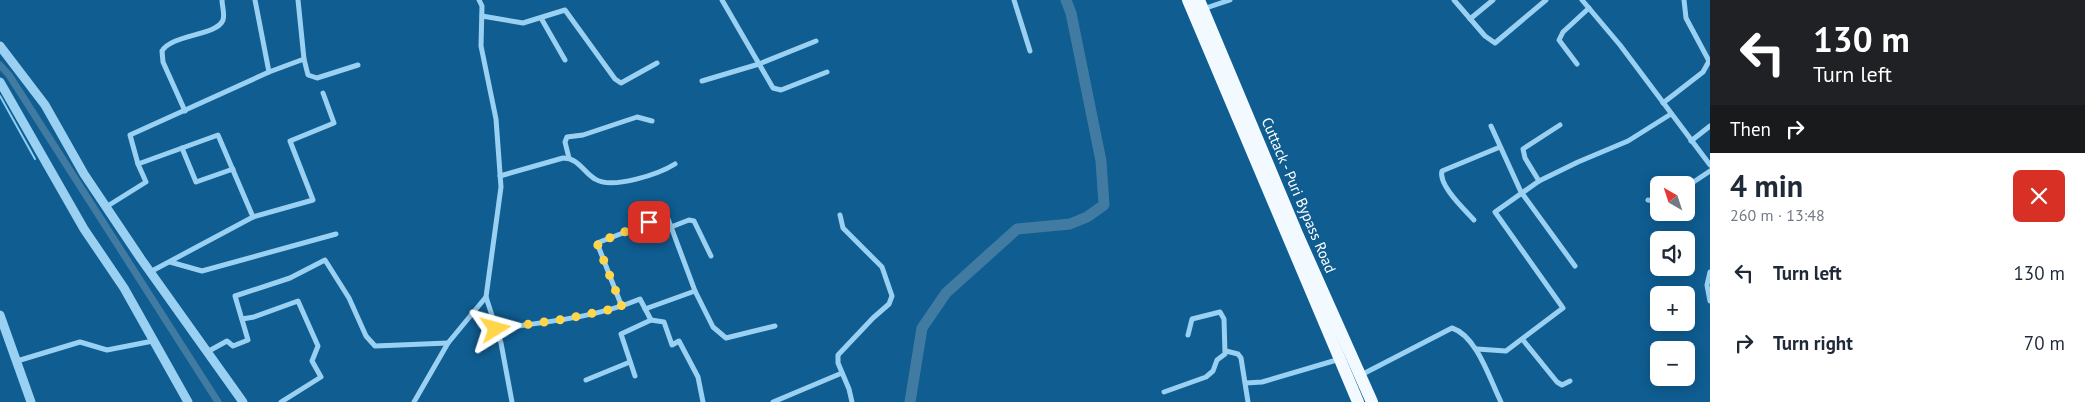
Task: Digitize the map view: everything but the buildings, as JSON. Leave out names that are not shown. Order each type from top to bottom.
[{"type":"highway","name":"Cuttack - Puri Bypass Road","points":[[1188,0],[1340,359],[1355,401]]},
{"type":"highway","name":"Cuttack - Puri Bypass Road","points":[[1201,4],[1298,236],[1372,402]]},
{"type":"street","points":[[185,111],[163,62],[162,51],[170,44],[218,26],[224,16],[222,0]]},
{"type":"street","points":[[255,0],[269,72]]},
{"type":"street","points":[[298,0],[304,59],[308,75],[317,78],[358,65]]},
{"type":"street","points":[[479,0],[482,6],[481,46],[496,119],[501,187],[486,296],[496,329],[512,402]]},
{"type":"street","points":[[722,0],[771,86],[776,90],[781,90],[827,72]]},
{"type":"street","points":[[1014,0],[1022,20],[1030,51]]},
{"type":"street","points":[[1201,4],[1230,0]]},
{"type":"street","points":[[1454,0],[1490,42],[1495,43],[1546,0]]},
{"type":"street","points":[[1470,19],[1493,0]]},
{"type":"street","points":[[1582,0],[1710,166]]},
{"type":"street","points":[[1663,103],[1703,72],[1709,62],[1707,54],[1686,18],[1684,0]]},
{"type":"street","points":[[1578,64],[1559,40],[1564,32],[1589,8]]},
{"type":"street","points":[[482,16],[523,24],[561,9],[568,13],[609,71],[621,83],[657,63]]},
{"type":"street","points":[[542,18],[565,60]]},
{"type":"street","points":[[702,81],[759,64],[816,41]]},
{"type":"street","points":[[0,46],[45,105],[84,174],[150,272],[244,402]]},
{"type":"street","points":[[106,207],[146,182],[138,164],[130,135],[269,72],[304,59]]},
{"type":"street","points":[[0,82],[84,229],[124,288],[188,402]]},
{"type":"street","points":[[150,272],[253,217],[313,200],[290,141],[334,123],[323,93]]},
{"type":"street","points":[[1477,349],[1506,351],[1563,308],[1495,212],[1539,181],[1628,141],[1671,114]]},
{"type":"street","points":[[652,121],[637,118],[582,136],[567,137],[565,142],[569,158],[596,180],[603,182],[638,179],[664,171],[674,164]]},
{"type":"street","points":[[1539,181],[1524,158],[1523,149],[1560,125]]},
{"type":"street","points":[[1492,126],[1521,192],[1575,266]]},
{"type":"street","points":[[1691,141],[1710,126]]},
{"type":"street","points":[[138,164],[218,136],[253,217]]},
{"type":"street","points":[[1474,220],[1445,184],[1442,179],[1442,171],[1500,147]]},
{"type":"street","points":[[182,148],[196,182],[232,169]]},
{"type":"street","points":[[500,176],[569,158]]},
{"type":"street","points":[[1695,181],[1710,171]]},
{"type":"street","points":[[840,215],[843,228],[882,266],[892,296],[890,304],[873,318],[838,355],[838,363],[852,402]]},
{"type":"street","points":[[622,307],[597,243],[667,216],[694,291],[713,327],[726,338],[776,326]]},
{"type":"street","points":[[671,228],[689,220],[694,221],[712,256]]},
{"type":"street","points":[[170,262],[202,271],[336,234]]},
{"type":"street","points":[[208,352],[227,341],[232,346],[248,340],[235,296],[290,278],[325,260],[349,298],[366,336],[375,346],[448,343]]},
{"type":"street","points":[[1710,272],[1706,285],[1710,301]]},
{"type":"street","points":[[645,309],[694,291]]},
{"type":"street","points":[[414,402],[448,343],[486,296]]},
{"type":"street","points":[[496,329],[565,319],[622,307],[640,299],[651,320]]},
{"type":"street","points":[[242,319],[254,317],[298,301],[318,346],[312,361],[320,376],[281,402]]},
{"type":"street","points":[[1164,392],[1206,377],[1226,351],[1224,319],[1220,312],[1192,319],[1188,335]]},
{"type":"street","points":[[0,315],[3,335],[17,361],[31,402]]},
{"type":"street","points":[[635,376],[621,334],[651,320],[664,322],[672,345],[680,341],[698,377],[703,402]]},
{"type":"street","points":[[1360,375],[1452,328],[1464,334],[1477,349],[1501,402]]},
{"type":"street","points":[[1523,340],[1556,382],[1562,385],[1570,381]]},
{"type":"street","points":[[17,361],[80,342],[107,350],[153,341]]},
{"type":"street","points":[[1226,351],[1240,355],[1248,402]]},
{"type":"street","points":[[1246,383],[1262,382],[1340,359]]},
{"type":"street","points":[[586,380],[630,362]]},
{"type":"street","points":[[773,402],[842,373]]},
{"type":"waterway","points":[[910,402],[922,328],[946,293],[1017,229],[1070,224],[1087,217],[1104,205],[1101,161],[1071,13],[1066,0]]},
{"type":"waterway","points":[[0,65],[9,75],[218,402]]},
{"type":"waterway","points":[[0,96],[35,159]]},
{"type":"route","points":[[496,329],[565,319],[622,307],[597,243],[649,222]]}]
